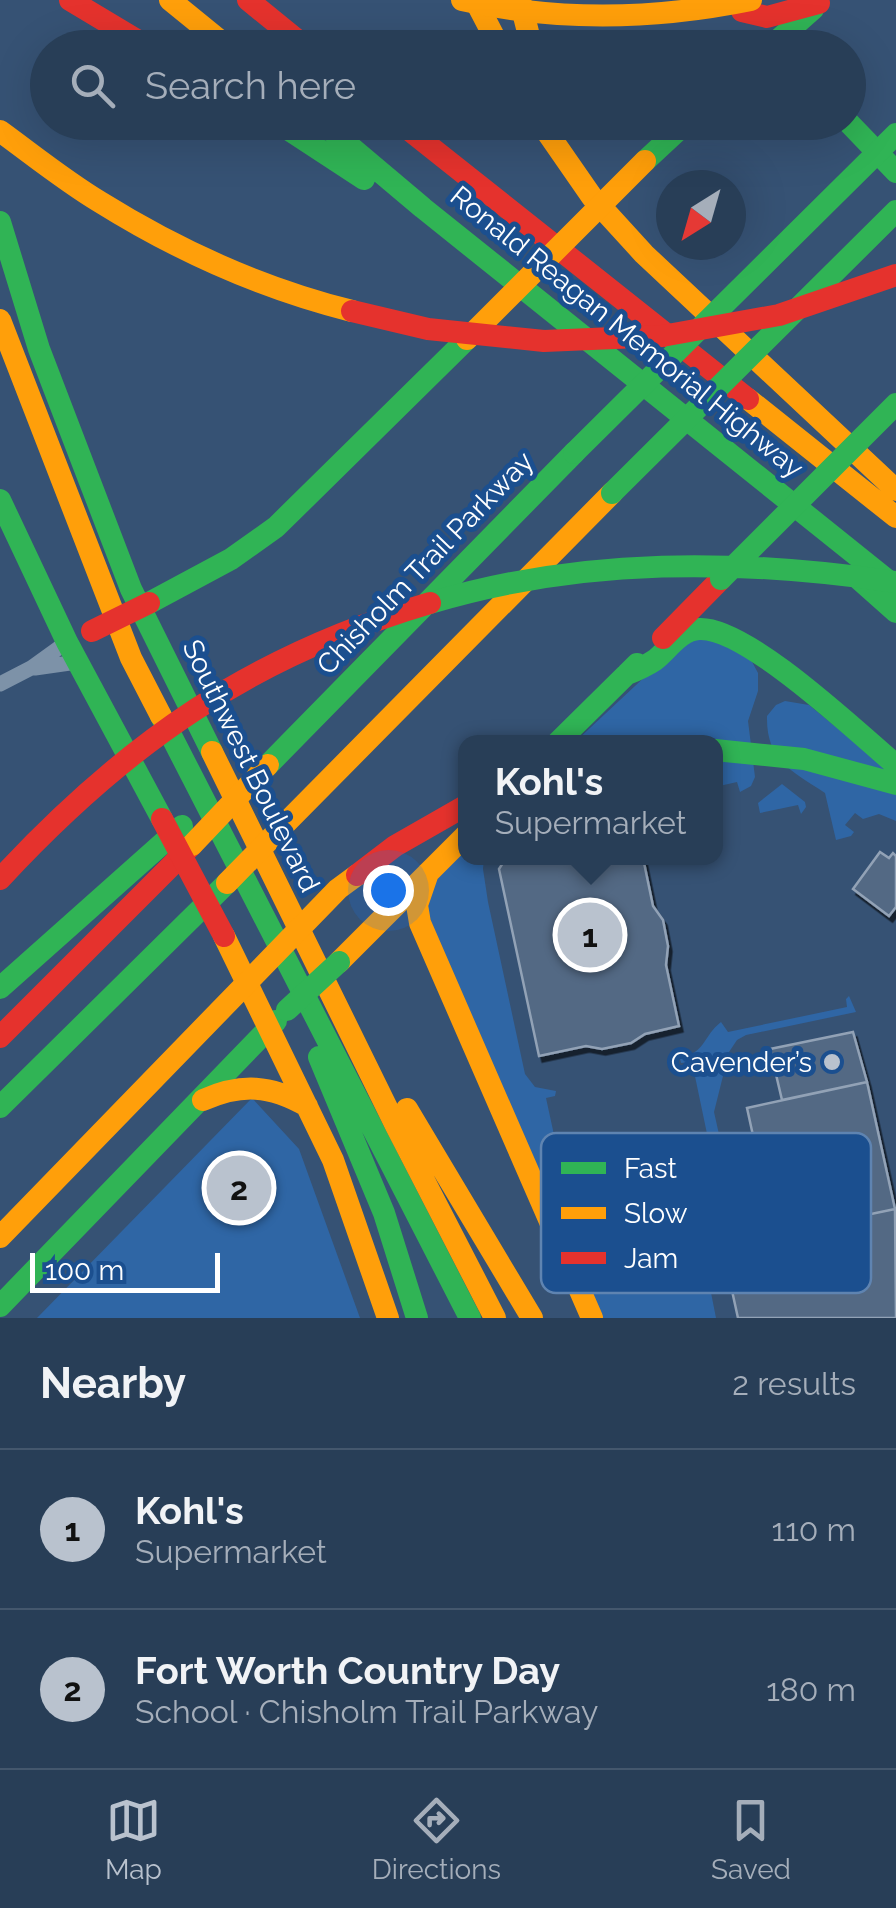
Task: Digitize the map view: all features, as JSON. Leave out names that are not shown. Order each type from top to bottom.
[{"type":"main road","points":[[70,0],[120,30]]},
{"type":"main road","points":[[170,0],[207,30]]},
{"type":"main road","points":[[248,0],[285,30]]},
{"type":"main road","points":[[462,0],[516,12],[624,18],[742,4],[766,17],[821,2]]},
{"type":"main road","points":[[474,0],[490,30]]},
{"type":"main road","points":[[520,0],[528,30]]},
{"type":"main road","points":[[790,30],[821,2]]},
{"type":"main road","points":[[742,4],[761,30]]},
{"type":"main road","points":[[0,131],[96,199],[239,275],[348,314],[434,332],[528,341],[679,333],[780,314],[896,275]]},
{"type":"main road","name":"Chisholm Trail Parkway","points":[[0,1037],[179,830],[268,766],[574,453],[896,134]]},
{"type":"main road","points":[[304,140],[394,200],[423,208]]},
{"type":"main road","name":"Ronald Reagan Memorial Highway","points":[[342,140],[896,584]]},
{"type":"main road","name":"Ronald Reagan Memorial Highway","points":[[422,140],[896,517]]},
{"type":"main road","points":[[552,140],[581,183],[644,254],[896,490]]},
{"type":"main road","points":[[571,140],[593,180],[644,254]]},
{"type":"main road","points":[[72,652],[92,631],[231,559],[276,527],[668,140]]},
{"type":"main road","points":[[865,140],[896,172]]},
{"type":"main road","points":[[0,1107],[896,211]]},
{"type":"main road","name":"Southwest Boulevard","points":[[0,222],[39,349],[131,589],[495,1318]]},
{"type":"main road","name":"Southwest Boulevard","points":[[0,320],[131,658],[470,1318]]},
{"type":"main road","points":[[565,735],[896,404]]},
{"type":"main road","points":[[763,478],[779,507],[896,612]]},
{"type":"main road","points":[[0,500],[72,652],[179,830],[224,936],[333,1160],[388,1318]]},
{"type":"main road","points":[[0,879],[93,786],[182,716],[281,658],[372,622],[507,585],[623,567],[748,564],[840,572],[896,584]]},
{"type":"main road","points":[[627,674],[653,662],[688,632],[702,628],[717,630],[760,654],[896,765]]},
{"type":"main road","points":[[723,751],[804,760],[896,784]]},
{"type":"main road","points":[[0,1237],[338,890],[395,846],[458,810]]},
{"type":"main road","points":[[0,988],[179,830]]},
{"type":"main road","points":[[0,1306],[269,1028],[458,843]]},
{"type":"main road","points":[[428,873],[417,905],[420,923],[541,1201]]},
{"type":"main road","points":[[262,916],[384,1214],[418,1318]]},
{"type":"main road","points":[[334,1000],[409,1113],[532,1318]]},
{"type":"main road","points":[[0,1120],[59,1048]]},
{"type":"main road","points":[[196,1104],[235,1089],[269,1086],[306,1106]]},
{"type":"main road","points":[[581,1293],[592,1318]]},
{"type":"street","points":[[0,684],[72,652]]},
{"type":"shaded area","points":[[705,635],[750,658],[758,673],[758,691],[748,721],[755,777],[751,786],[740,792],[737,782],[723,785],[723,735],[582,735],[680,644]]},
{"type":"shaded area","points":[[785,701],[809,705],[896,776],[896,821],[879,814],[863,819],[855,813],[845,825],[854,832],[836,840],[825,793],[783,763],[771,744],[767,716]]},
{"type":"shaded area","points":[[782,784],[805,802],[801,814],[798,805],[760,813],[758,803]]},
{"type":"shaded area","points":[[458,857],[458,865],[483,865],[525,1074],[535,1087],[556,1091],[555,1096],[546,1098],[554,1133],[541,1133],[541,1179],[424,918],[433,882]]},
{"type":"shaded area","points":[[849,996],[856,1012],[737,1040],[729,1052],[714,1112],[719,1133],[707,1133],[692,1062],[681,1063],[680,1059],[700,1047],[721,1022],[728,1032],[847,1007]]},
{"type":"shaded area","points":[[252,1098],[299,1149],[360,1318],[37,1318]]},
{"type":"shaded area","points":[[592,1293],[711,1293],[716,1318],[602,1318]]},
{"type":"building","points":[[880,852],[889,858],[893,853],[896,856],[896,907],[889,916],[853,889]]},
{"type":"building","points":[[502,865],[644,865],[653,906],[663,920],[668,946],[666,965],[679,1026],[645,1034],[631,1043],[602,1049],[586,1046],[539,1056],[499,869]]},
{"type":"building","points":[[853,1032],[867,1082],[782,1100],[770,1049]]},
{"type":"building","points":[[867,1082],[895,1209],[871,1214],[871,1133],[752,1133],[747,1108]]},
{"type":"building","points":[[895,1209],[896,1318],[738,1318],[733,1293],[871,1293],[871,1214]]},
{"type":"traffic: fast","points":[[789,30],[813,9]]},
{"type":"traffic: fast","points":[[574,453],[896,134]]},
{"type":"traffic: fast","points":[[304,140],[364,179]]},
{"type":"traffic: fast","points":[[342,140],[896,587]]},
{"type":"traffic: fast","points":[[645,161],[668,140]]},
{"type":"traffic: fast","points":[[865,140],[896,172]]},
{"type":"traffic: fast","points":[[612,493],[896,211]]},
{"type":"traffic: fast","points":[[0,222],[39,349],[131,589],[212,752]]},
{"type":"traffic: fast","points":[[149,603],[231,559],[276,527],[467,339]]},
{"type":"traffic: fast","points":[[721,579],[896,404]]},
{"type":"traffic: fast","points":[[268,765],[574,453]]},
{"type":"traffic: fast","points":[[0,500],[67,642],[162,819]]},
{"type":"traffic: fast","points":[[430,603],[545,577],[662,567],[779,569],[896,582]]},
{"type":"traffic: fast","points":[[860,580],[896,612]]},
{"type":"traffic: fast","points":[[627,674],[655,660],[692,630],[719,633],[772,662],[896,765]]},
{"type":"traffic: fast","points":[[565,735],[637,664]]},
{"type":"traffic: fast","points":[[161,716],[470,1318]]},
{"type":"traffic: fast","points":[[723,751],[804,759],[896,784]]},
{"type":"traffic: fast","points":[[0,988],[182,826]]},
{"type":"traffic: fast","points":[[0,1107],[227,883]]},
{"type":"traffic: fast","points":[[287,1010],[339,962]]},
{"type":"traffic: fast","points":[[0,1306],[276,1021]]},
{"type":"traffic: fast","points":[[319,1057],[384,1213],[417,1318]]},
{"type":"traffic: slow","points":[[170,0],[207,30]]},
{"type":"traffic: slow","points":[[462,0],[534,12],[606,16],[678,12],[751,0]]},
{"type":"traffic: slow","points":[[475,0],[491,30]]},
{"type":"traffic: slow","points":[[520,0],[528,30]]},
{"type":"traffic: slow","points":[[0,131],[87,194],[159,236],[254,280],[352,311]]},
{"type":"traffic: slow","points":[[552,140],[592,197],[644,254],[896,490]]},
{"type":"traffic: slow","points":[[467,339],[645,161]]},
{"type":"traffic: slow","points":[[0,320],[131,658],[161,716]]},
{"type":"traffic: slow","points":[[748,399],[896,517]]},
{"type":"traffic: slow","points":[[276,833],[612,493]]},
{"type":"traffic: slow","points":[[212,752],[495,1318]]},
{"type":"traffic: slow","points":[[192,845],[268,765]]},
{"type":"traffic: slow","points":[[227,883],[276,833]]},
{"type":"traffic: slow","points":[[339,962],[458,843]]},
{"type":"traffic: slow","points":[[428,873],[417,905],[420,923],[541,1201]]},
{"type":"traffic: slow","points":[[0,1237],[338,889],[357,875]]},
{"type":"traffic: slow","points":[[224,936],[333,1160],[388,1318]]},
{"type":"traffic: slow","points":[[203,1100],[230,1091],[256,1089],[281,1094],[307,1106]]},
{"type":"traffic: slow","points":[[407,1109],[532,1318]]},
{"type":"traffic: slow","points":[[581,1293],[592,1318]]},
{"type":"traffic: jam","points":[[70,0],[120,30]]},
{"type":"traffic: jam","points":[[248,0],[285,30]]},
{"type":"traffic: jam","points":[[742,11],[767,17],[819,3]]},
{"type":"traffic: jam","points":[[422,140],[748,399]]},
{"type":"traffic: jam","points":[[352,311],[428,329],[544,341],[662,336],[779,315],[896,275]]},
{"type":"traffic: jam","points":[[663,638],[721,579]]},
{"type":"traffic: jam","points":[[92,631],[149,603]]},
{"type":"traffic: jam","points":[[0,879],[96,786],[196,709],[305,649],[430,603]]},
{"type":"traffic: jam","points":[[357,875],[395,846],[458,810]]},
{"type":"traffic: jam","points":[[162,819],[224,936]]},
{"type":"traffic: jam","points":[[0,1037],[192,845]]},
{"type":"place","name":"Kohl's","points":[[590,935]]},
{"type":"place","name":"Cavender’s","points":[[832,1062]]},
{"type":"place","name":"Fort Worth Country Day","points":[[239,1188]]}]
